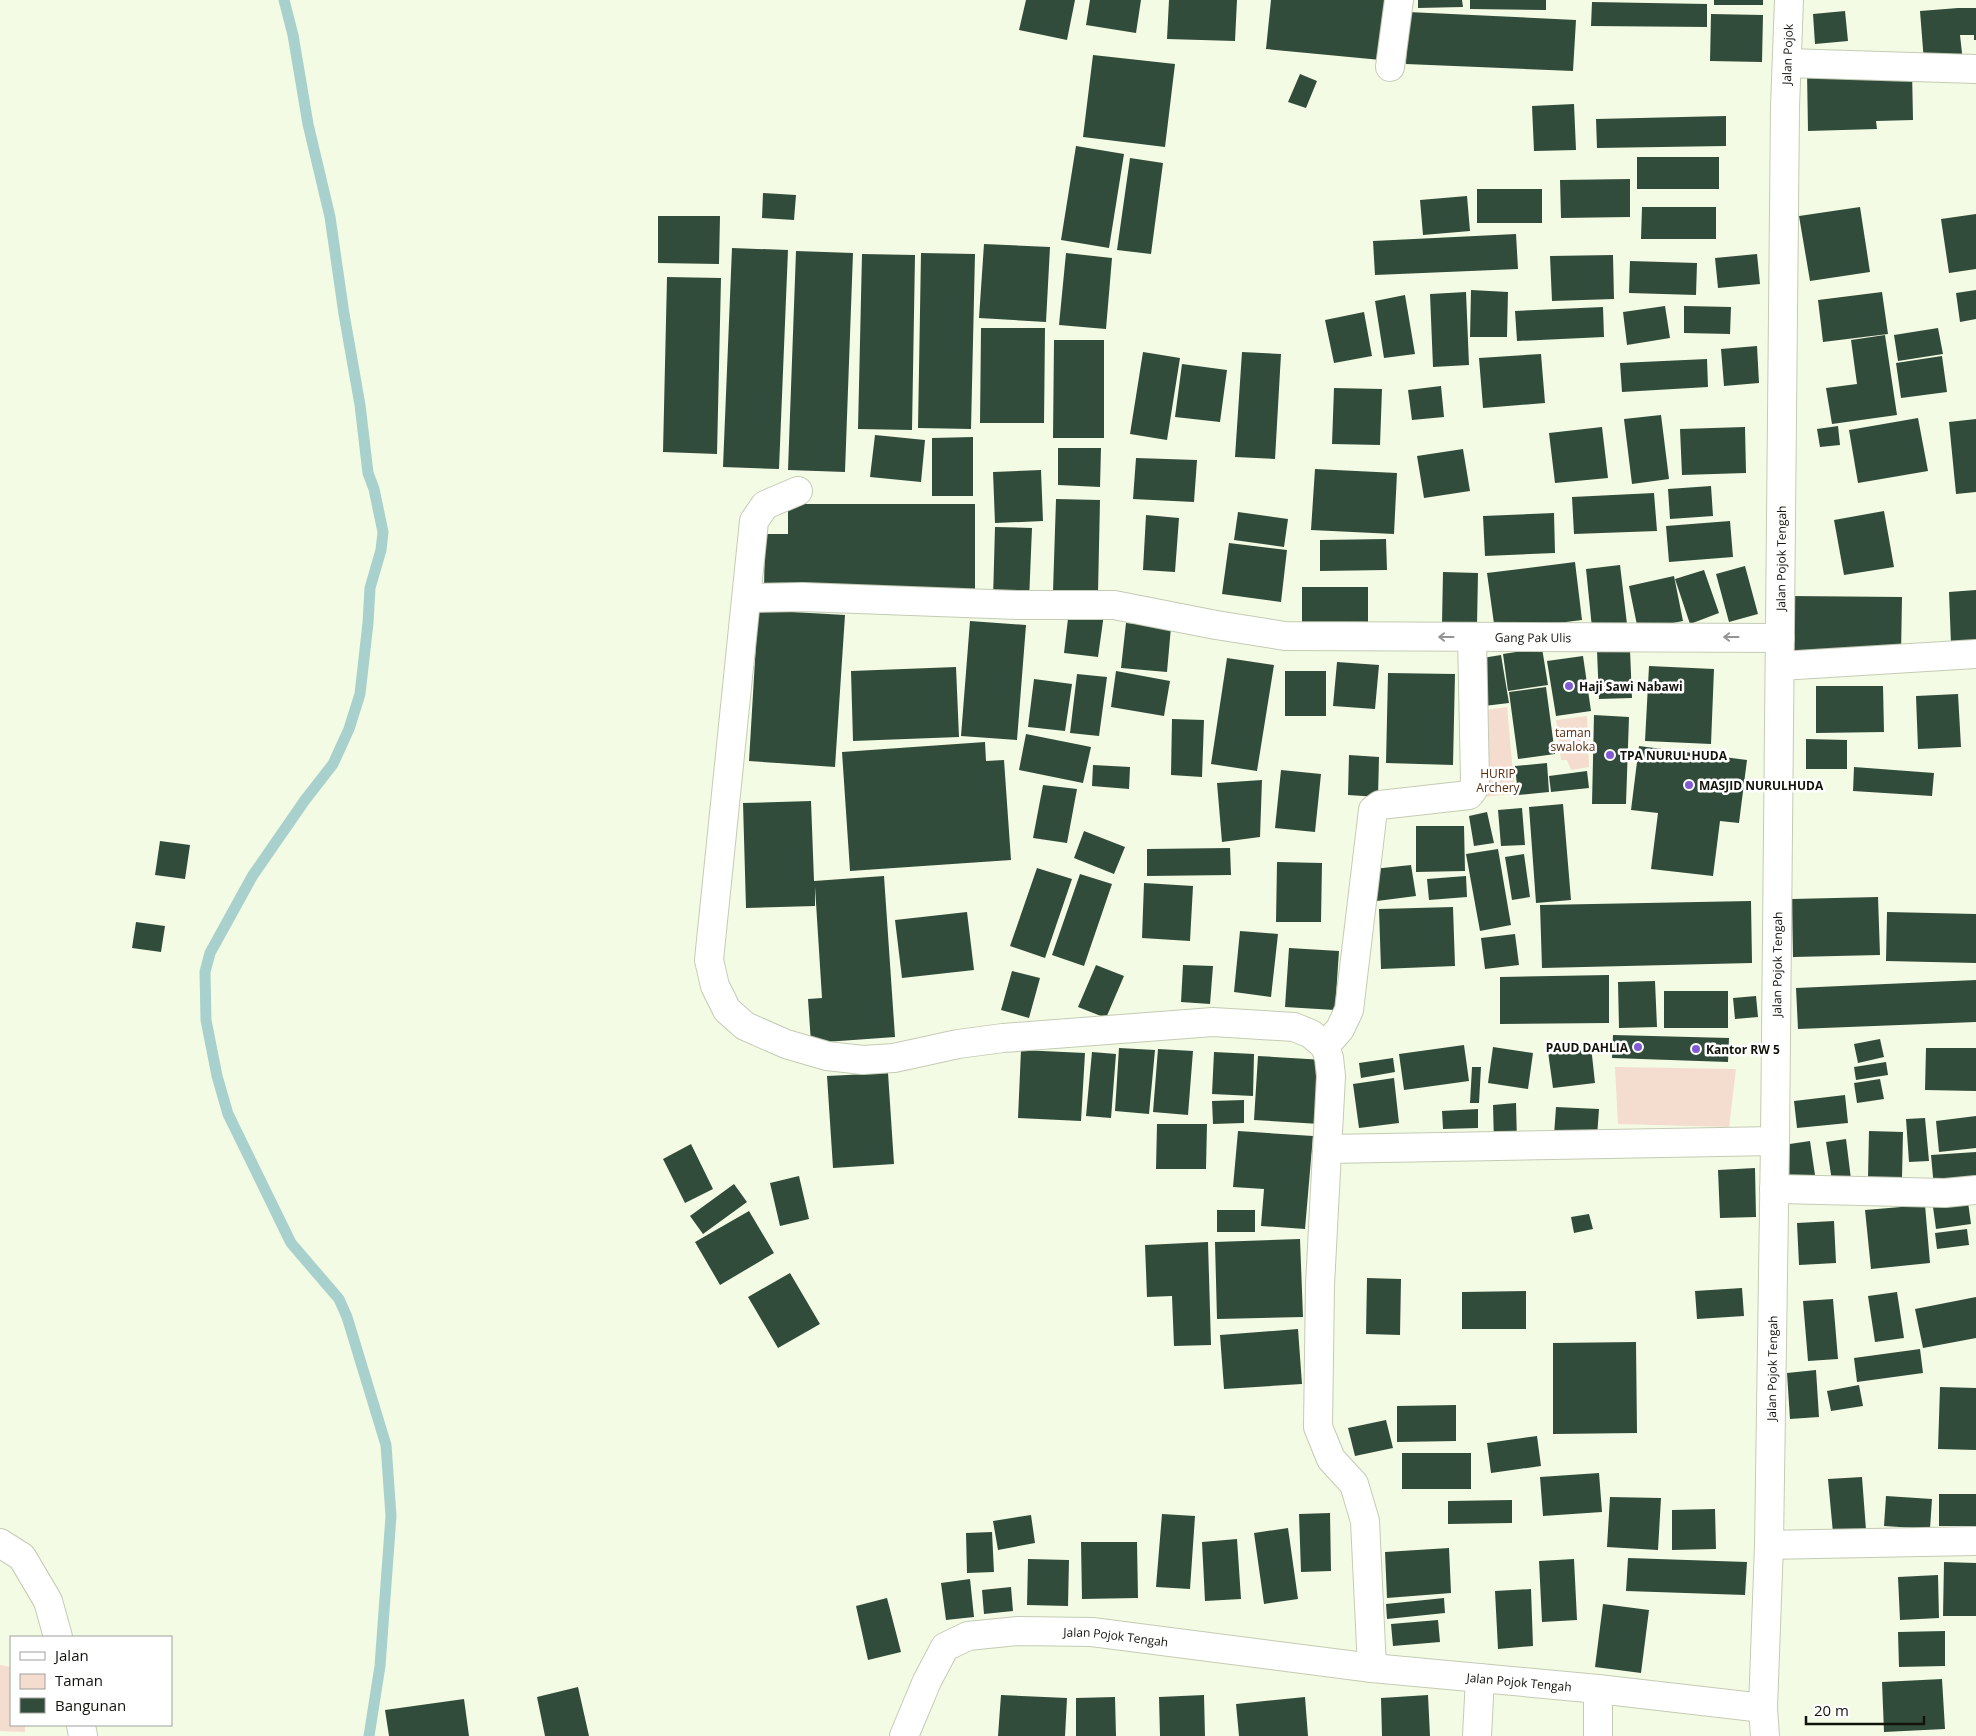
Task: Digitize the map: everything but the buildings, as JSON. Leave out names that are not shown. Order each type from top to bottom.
[{"type":"street","points":[[1390,67],[1400,0]]},
{"type":"street","name":"Jalan Pojok","points":[[1785,107],[1789,0]]},
{"type":"street","points":[[1787,63],[1976,70]]},
{"type":"street","name":"Jalan Pojok Tengah","points":[[904,1736],[927,1681],[945,1647],[968,1636],[1018,1632],[1092,1632],[1372,1668],[1598,1689],[1763,1708],[1769,1545],[1775,1141],[1785,107]]},
{"type":"street","points":[[798,491],[764,505],[754,521],[709,960],[715,986],[727,1010],[745,1026],[786,1044],[827,1056],[863,1060],[894,1058],[958,1044],[1003,1038],[1213,1022],[1294,1028],[1311,1034],[1325,1046],[1329,1058],[1331,1076],[1320,1285],[1318,1427],[1331,1459],[1354,1484],[1365,1521],[1372,1668]]},
{"type":"street","name":"Gang Pak Ulis","points":[[747,598],[803,597],[1018,605],[1114,605],[1285,636],[1780,638]]},
{"type":"street","points":[[1325,1046],[1340,1029],[1349,1010],[1373,810],[1380,805],[1469,795],[1473,790],[1475,781],[1472,637]]},
{"type":"street","points":[[1780,666],[1976,654]]},
{"type":"street","points":[[1328,1149],[1775,1141]]},
{"type":"street","points":[[1774,1189],[1944,1193],[1976,1190]]},
{"type":"street","points":[[1769,1545],[1976,1541]]},
{"type":"street","points":[[0,1543],[22,1557],[48,1601],[58,1636]]},
{"type":"street","points":[[1477,1736],[1480,1678]]},
{"type":"street","points":[[1598,1689],[1598,1736]]},
{"type":"street","points":[[1763,1708],[1765,1736]]},
{"type":"green space","name":"HURIP Archery","points":[[1507,707],[1515,794],[1482,797],[1479,711]]},
{"type":"green space","name":"taman swaloka","points":[[1587,716],[1589,767],[1571,770],[1567,760],[1561,760],[1556,720]]},
{"type":"green space","points":[[1615,1067],[1736,1069],[1729,1127],[1618,1124]]},
{"type":"green space","points":[[0,1665],[10,1667],[10,1726],[25,1726],[25,1732],[0,1731]]},
{"type":"waterway","points":[[284,0],[293,35],[308,124],[330,217],[360,405],[368,473],[374,489],[383,532],[381,550],[370,588],[360,694],[349,729],[333,764],[305,800],[253,875],[210,953],[205,972],[206,1020],[217,1076],[228,1114],[291,1243],[339,1299],[347,1317],[386,1445],[391,1516],[380,1666],[369,1736]]},
{"type":"place","name":"Haji Sawi Nabawi","points":[[1569,686]]},
{"type":"place","name":"TPA NURUL HUDA","points":[[1610,755]]},
{"type":"place","name":"MASJID NURULHUDA","points":[[1689,785]]},
{"type":"place","name":"PAUD DAHLIA","points":[[1638,1047]]},
{"type":"place","name":"Kantor RW 5","points":[[1696,1049]]}]
